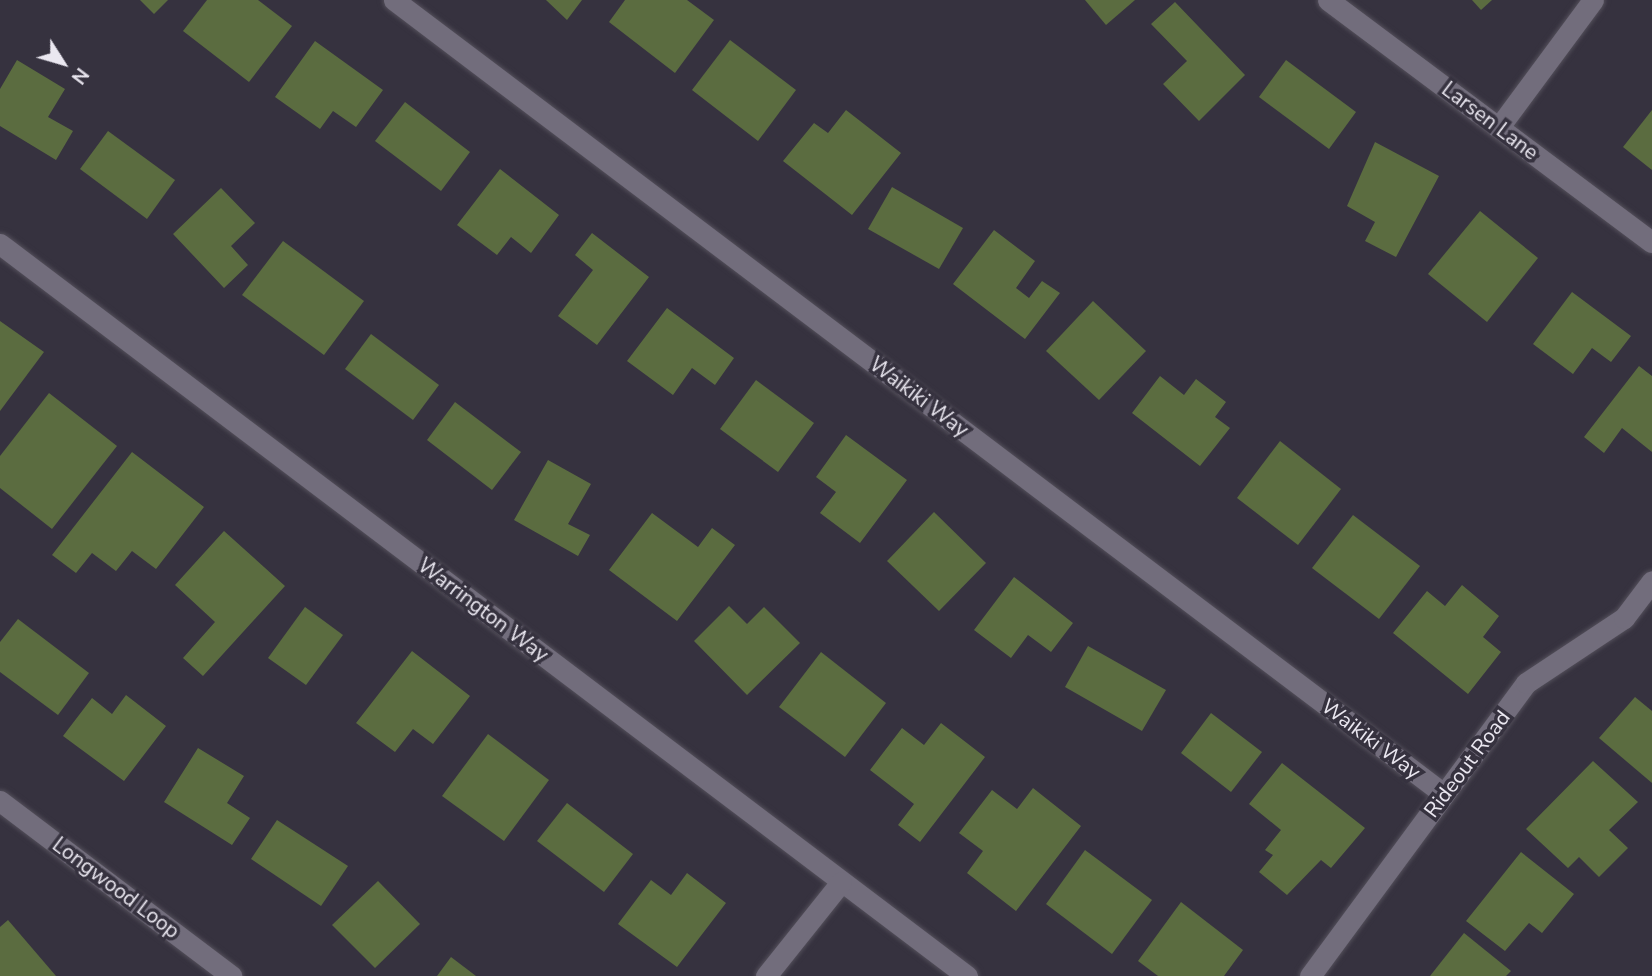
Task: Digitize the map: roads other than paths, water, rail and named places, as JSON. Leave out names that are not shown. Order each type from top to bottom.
[{"type":"street","name":"Waikiki Way","points":[[394,0],[1444,794]]},
{"type":"street","name":"Larsen Lane","points":[[1328,0],[1652,242]]},
{"type":"street","points":[[1499,127],[1593,0]]},
{"type":"street","name":"Warrington Way","points":[[0,244],[967,976]]},
{"type":"street","name":"Rideout Road","points":[[1310,976],[1526,683],[1624,618],[1652,581]]},
{"type":"street","name":"Longwood Loop","points":[[0,801],[231,976]]},
{"type":"street","points":[[766,976],[841,882]]}]
